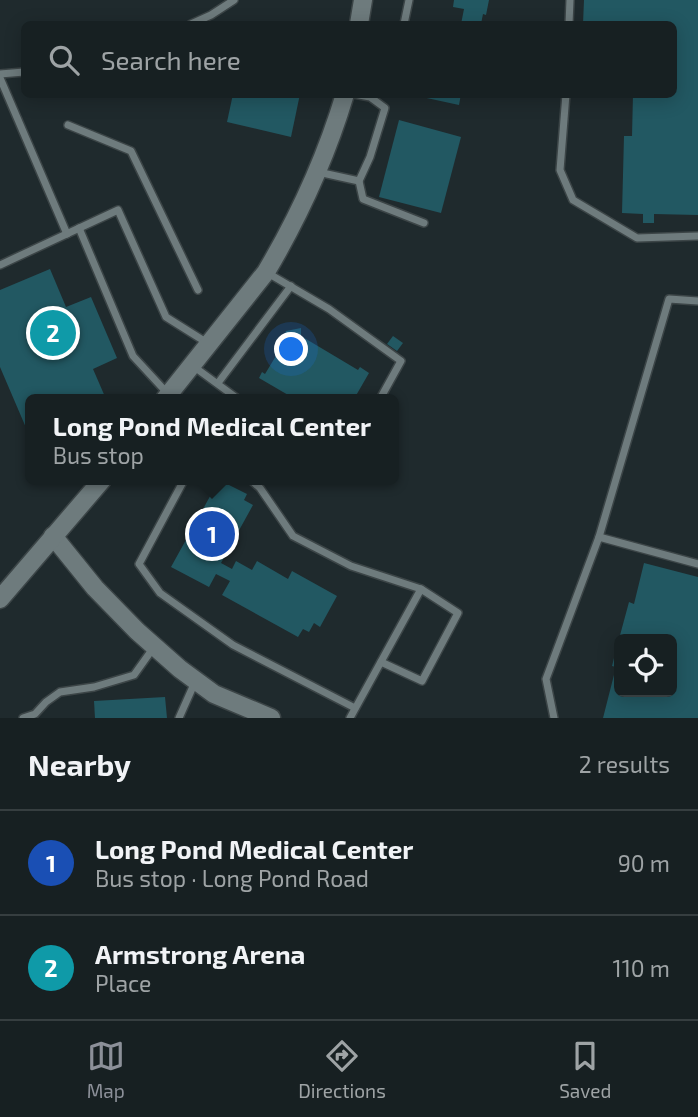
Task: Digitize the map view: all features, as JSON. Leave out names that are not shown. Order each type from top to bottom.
[{"type":"street","points":[[360,21],[363,0]]},
{"type":"street","points":[[169,394],[278,253],[317,172],[344,98]]},
{"type":"street","points":[[0,599],[98,485]]},
{"type":"street","points":[[54,536],[131,626],[195,682],[246,713],[271,718]]},
{"type":"lane","points":[[198,21],[234,0]]},
{"type":"lane","points":[[405,21],[409,0]]},
{"type":"lane","points":[[569,21],[570,0]]},
{"type":"lane","points":[[21,72],[0,76],[67,234]]},
{"type":"lane","points":[[371,98],[385,108],[370,157],[359,181],[363,199],[424,223]]},
{"type":"lane","points":[[566,98],[560,170],[573,200],[637,238],[698,236]]},
{"type":"lane","points":[[68,125],[131,151],[198,290]]},
{"type":"lane","points":[[317,172],[359,181]]},
{"type":"lane","points":[[0,265],[118,210],[166,317],[210,344]]},
{"type":"lane","points":[[79,228],[133,356],[165,394]]},
{"type":"lane","points":[[266,272],[329,309],[401,361],[383,394]]},
{"type":"lane","points":[[218,383],[291,286]]},
{"type":"lane","points":[[554,718],[546,679],[598,537],[669,299],[698,301]]},
{"type":"lane","points":[[192,365],[232,394]]},
{"type":"lane","points":[[181,485],[139,564],[160,593],[233,645],[355,708]]},
{"type":"lane","points":[[257,485],[293,536],[351,566],[421,589],[458,613],[422,681],[381,662]]},
{"type":"lane","points":[[598,537],[698,564]]},
{"type":"lane","points":[[350,718],[421,589]]},
{"type":"lane","points":[[23,718],[35,714],[60,692],[94,687],[134,675],[154,646]]},
{"type":"lane","points":[[178,718],[195,682]]},
{"type":"building","points":[[454,0],[489,0],[486,15],[483,14],[482,21],[462,21],[464,9],[453,7]]},
{"type":"building","points":[[584,0],[698,0],[698,215],[654,214],[654,223],[643,223],[643,214],[622,213],[624,136],[632,136],[633,98],[677,98],[677,21],[583,21]]},
{"type":"building","points":[[232,98],[299,98],[291,137],[227,122]]},
{"type":"building","points":[[427,98],[460,98],[459,105]]},
{"type":"building","points":[[399,120],[461,137],[441,213],[379,197]]},
{"type":"building","points":[[50,269],[66,307],[91,297],[117,358],[93,369],[104,394],[25,394],[25,425],[0,367],[0,290]]},
{"type":"building","points":[[301,328],[301,336],[358,370],[360,367],[369,373],[357,394],[286,394],[259,378],[262,372],[265,374],[285,341],[283,339],[286,331]]},
{"type":"building","points":[[393,336],[403,343],[397,351],[387,344]]},
{"type":"building","points":[[216,485],[229,485],[247,494],[244,500],[253,505],[221,563],[232,569],[236,561],[252,570],[257,561],[288,579],[292,571],[337,596],[320,627],[314,623],[309,632],[303,629],[298,637],[222,595],[230,581],[216,574],[209,587],[171,567]]},
{"type":"building","points":[[644,563],[698,577],[698,718],[603,718],[614,675],[614,697],[677,697],[677,634],[620,634],[629,602],[634,604]]},
{"type":"building","points":[[165,697],[167,718],[95,718],[94,701]]},
{"type":"place","name":"Armstrong Arena","points":[[53,333]]},
{"type":"place","name":"Long Pond Medical Center","points":[[212,534]]}]
